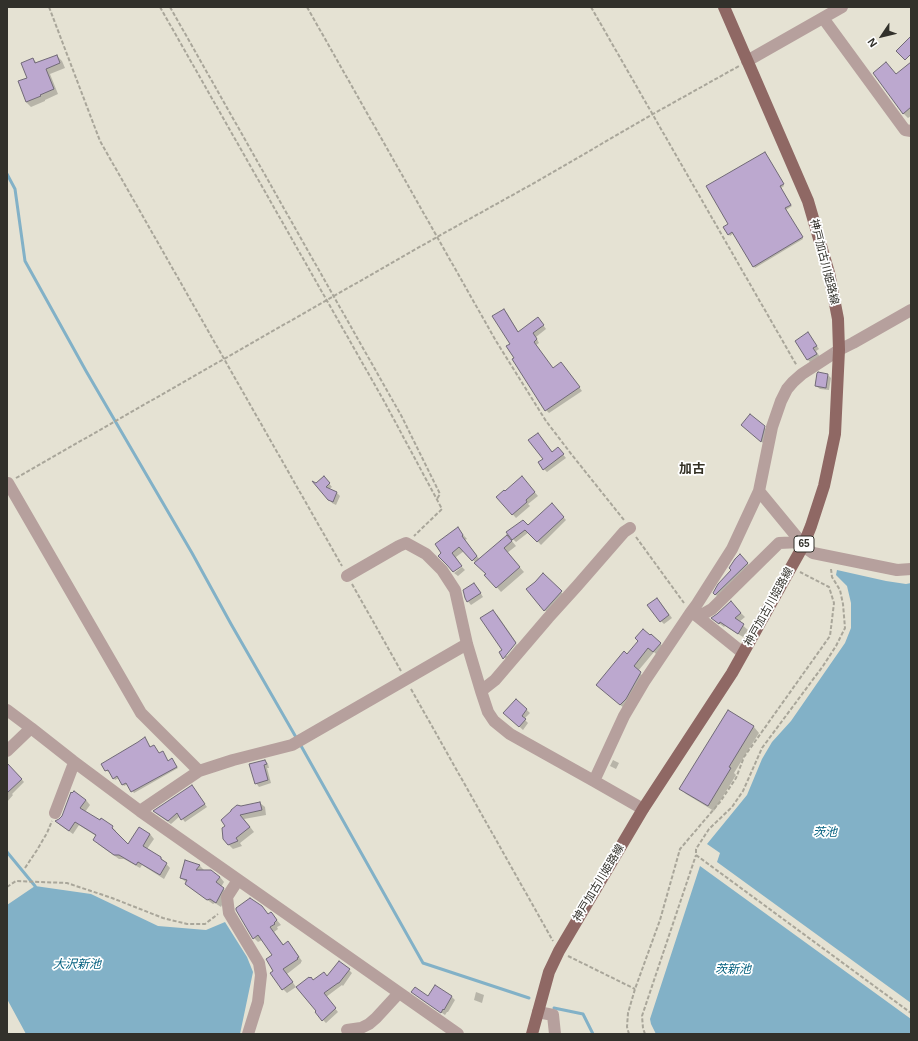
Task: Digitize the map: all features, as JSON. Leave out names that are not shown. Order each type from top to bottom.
[{"type":"main road","name":"神戸加古川姫路線","points":[[532,1034],[549,972],[559,952],[643,809],[732,673],[791,567],[811,526],[824,486],[835,434],[839,350],[838,319],[830,273],[808,201],[724,7]]},
{"type":"street","points":[[747,61],[842,7]]},
{"type":"street","points":[[823,18],[905,130],[911,131]]},
{"type":"street","points":[[594,782],[624,716],[632,702],[644,682],[694,614],[697,604],[732,549],[760,491],[772,427],[787,389],[802,374],[839,350],[911,310]]},
{"type":"street","points":[[8,483],[141,713],[199,771]]},
{"type":"street","points":[[760,491],[802,544],[813,553],[897,570],[911,569]]},
{"type":"street","points":[[481,691],[495,680],[624,532],[630,528]]},
{"type":"street","points":[[347,576],[406,543],[426,554],[442,570],[455,590],[467,644],[488,712],[494,721],[510,734],[643,809]]},
{"type":"street","points":[[694,614],[712,608],[779,543],[802,544]]},
{"type":"street","points":[[694,614],[743,653]]},
{"type":"street","points":[[140,811],[199,771],[233,760],[292,746],[467,644]]},
{"type":"street","points":[[7,710],[32,728],[74,763],[140,811],[458,1034]]},
{"type":"street","points":[[7,751],[32,728]]},
{"type":"street","points":[[55,813],[74,763]]},
{"type":"street","points":[[238,880],[227,897],[229,913],[259,963],[261,975],[258,1002],[248,1034]]},
{"type":"street","points":[[347,1030],[361,1028],[369,1024],[399,993]]},
{"type":"street","points":[[538,1012],[553,1015],[555,1034]]},
{"type":"path","points":[[49,7],[100,142],[559,952],[635,989]]},
{"type":"path","points":[[160,7],[384,401],[442,509],[406,543]]},
{"type":"path","points":[[170,7],[335,296],[402,417],[440,494],[437,499]]},
{"type":"path","points":[[307,7],[496,341],[546,421],[630,528],[694,614]]},
{"type":"path","points":[[591,7],[802,374]]},
{"type":"path","points":[[8,483],[747,61]]},
{"type":"path","points":[[629,1034],[627,1027],[628,1013],[660,920],[680,849],[720,802],[736,778],[744,757],[830,636],[834,603],[829,588],[791,567]]},
{"type":"path","points":[[645,1034],[642,1016],[696,855],[696,849],[709,829],[732,807],[743,790],[762,748],[823,666],[836,646],[845,628],[840,590],[832,577],[830,569]]},
{"type":"path","points":[[25,868],[40,844],[55,813]]},
{"type":"path","points":[[696,855],[911,1013]]},
{"type":"path","points":[[7,887],[16,881],[67,883],[112,898],[163,918],[187,924],[205,924],[228,906]]},
{"type":"water","name":"茨池","points":[[837,570],[886,581],[906,584],[911,583],[911,1003],[717,862],[720,853],[707,844],[747,795],[762,759],[772,742],[791,721],[845,643],[851,628],[851,603],[847,586],[836,575]]},
{"type":"water","name":"茨新池","points":[[700,866],[911,1019],[911,1034],[656,1034],[650,1019]]},
{"type":"water","name":"大沢新池","points":[[35,886],[91,894],[158,926],[206,930],[225,922],[247,957],[253,972],[240,1034],[26,1034],[7,999],[7,905]]},
{"type":"building","points":[[911,36],[911,54],[905,60],[896,51]]},
{"type":"building","points":[[57,55],[60,63],[46,69],[54,89],[26,102],[18,81],[27,78],[21,63],[33,58],[35,63]]},
{"type":"building","points":[[886,62],[896,74],[911,62],[911,107],[903,114],[873,73]]},
{"type":"building","points":[[765,152],[784,184],[780,186],[791,205],[785,208],[803,237],[753,267],[732,232],[728,235],[723,227],[728,224],[706,186]]},
{"type":"building","points":[[504,309],[518,332],[538,317],[544,325],[533,333],[537,339],[534,342],[553,368],[561,362],[580,387],[545,411],[512,359],[514,358],[506,346],[510,344],[492,316]]},
{"type":"building","points":[[808,332],[817,346],[813,348],[817,354],[807,360],[795,341]]},
{"type":"building","points":[[818,372],[828,374],[826,388],[815,386]]},
{"type":"building","points":[[750,414],[765,426],[761,442],[741,425]]},
{"type":"building","points":[[538,433],[552,452],[558,447],[564,454],[543,470],[538,462],[543,459],[528,440]]},
{"type":"building","points":[[324,476],[330,483],[326,487],[337,492],[333,502],[328,500],[312,481],[316,483]]},
{"type":"building","points":[[522,476],[535,492],[526,500],[527,502],[512,515],[496,497]]},
{"type":"building","points":[[552,503],[564,517],[537,542],[525,530],[512,540],[506,532],[523,520],[528,525]]},
{"type":"building","points":[[458,527],[463,535],[462,536],[477,556],[472,561],[459,547],[452,553],[462,566],[453,572],[438,556],[441,553],[435,544]]},
{"type":"building","points":[[507,535],[512,541],[504,548],[520,567],[496,588],[484,575],[486,574],[474,563]]},
{"type":"building","points":[[740,554],[748,563],[715,595],[713,593],[718,584],[731,570],[729,568]]},
{"type":"building","points":[[543,573],[562,591],[544,611],[526,589]]},
{"type":"building","points":[[474,583],[481,593],[467,602],[463,590]]},
{"type":"building","points":[[657,598],[669,615],[660,622],[647,605]]},
{"type":"building","points":[[731,601],[741,613],[735,618],[744,624],[738,634],[711,618]]},
{"type":"building","points":[[493,610],[516,643],[503,659],[499,652],[502,650],[480,618]]},
{"type":"building","points":[[643,629],[661,643],[653,652],[648,648],[634,666],[641,672],[626,699],[620,705],[596,685],[624,651],[627,654],[638,641],[635,638]]},
{"type":"building","points":[[516,699],[527,709],[522,716],[526,719],[519,727],[503,713]]},
{"type":"building","points":[[728,710],[754,726],[729,767],[731,768],[708,806],[679,789]]},
{"type":"building","points":[[145,737],[150,747],[154,745],[159,753],[163,751],[168,761],[172,758],[177,767],[131,792],[126,783],[122,785],[117,776],[113,779],[108,770],[105,771],[101,764]]},
{"type":"building","points":[[265,760],[267,764],[264,765],[268,780],[255,784],[249,764]]},
{"type":"building","points":[[7,763],[22,779],[7,793]]},
{"type":"building","points":[[192,785],[205,804],[181,820],[177,813],[168,821],[153,811]]},
{"type":"building","points":[[74,791],[86,800],[80,808],[100,820],[101,818],[113,826],[112,828],[128,844],[139,827],[150,834],[143,846],[161,857],[161,859],[167,863],[160,875],[138,862],[136,865],[119,855],[114,855],[93,840],[96,835],[75,822],[69,831],[55,821],[62,816],[71,792],[72,793]]},
{"type":"building","points":[[260,802],[262,810],[240,815],[250,827],[236,838],[238,841],[228,845],[223,839],[222,828],[225,826],[221,820],[237,805],[241,806]]},
{"type":"building","points":[[185,860],[200,865],[196,870],[211,870],[220,877],[216,882],[224,888],[216,903],[210,899],[207,900],[185,884],[187,880],[180,878]]},
{"type":"building","points":[[250,898],[262,906],[268,914],[271,912],[272,913],[277,920],[274,923],[275,924],[270,927],[283,945],[288,941],[299,957],[283,969],[293,982],[282,990],[270,973],[273,971],[266,959],[272,955],[258,935],[253,939],[236,910],[236,908]]},
{"type":"building","points":[[339,961],[350,969],[339,983],[324,993],[336,1008],[322,1021],[315,1012],[316,1011],[296,987],[309,977],[313,980],[324,972],[327,976]]},
{"type":"building","points":[[435,985],[452,996],[441,1013],[411,992],[415,987],[428,996]]},
{"type":"waterway","points":[[7,174],[15,189],[25,261],[86,371],[192,553],[297,739]]},
{"type":"waterway","points":[[300,744],[423,963],[529,998]]},
{"type":"waterway","points":[[7,852],[37,890]]},
{"type":"waterway","points":[[554,1008],[583,1014],[593,1034]]},
{"type":"district","name":"加古","points":[[692,469]]}]
